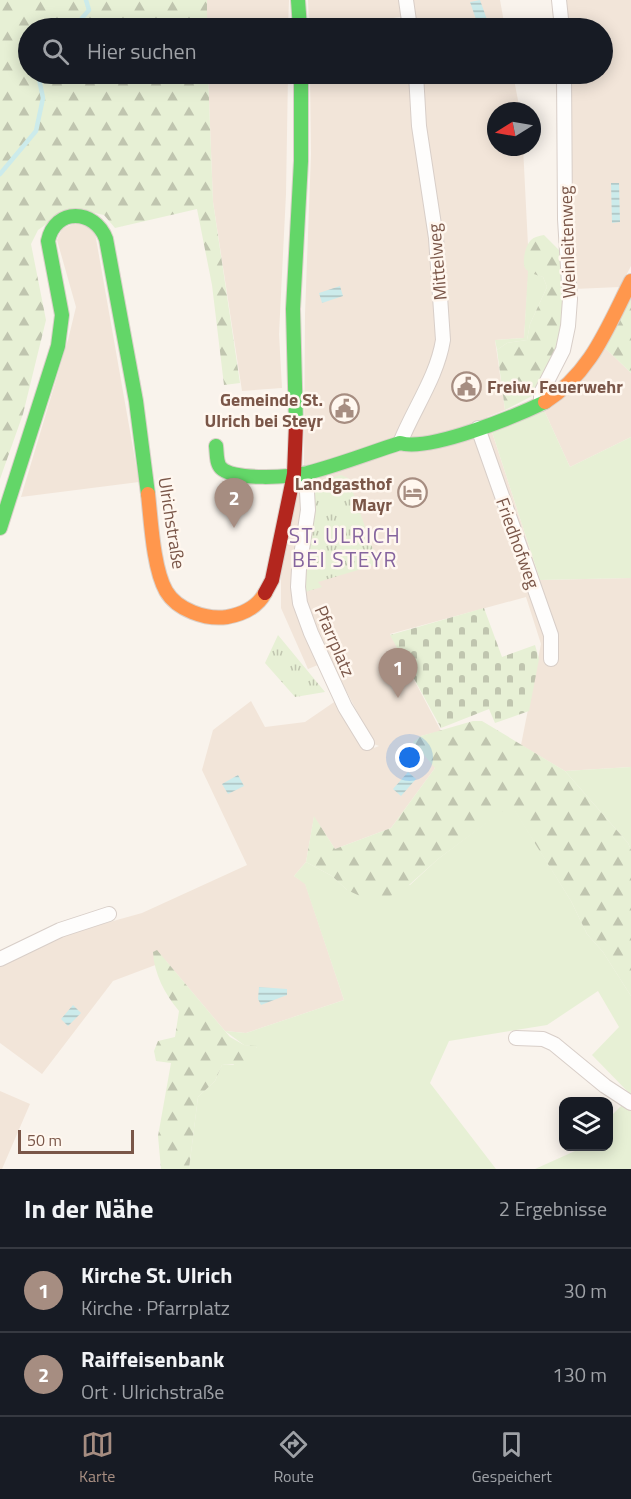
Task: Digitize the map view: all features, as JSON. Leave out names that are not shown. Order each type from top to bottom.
[{"type":"street","points":[[298,0],[299,18]]},
{"type":"street","points":[[406,0],[409,18]]},
{"type":"street","points":[[559,0],[561,18]]},
{"type":"street","name":"Ulrichstraße","points":[[0,528],[58,344],[62,313],[48,248],[48,238],[56,223],[77,216],[94,221],[104,234],[107,243],[136,401],[157,564],[166,591],[174,600],[194,613],[218,618],[244,614],[268,591],[300,474],[296,442],[292,309],[301,161],[301,84]]},
{"type":"street","name":"Mittelweg","points":[[400,443],[434,372],[443,340],[436,238],[419,126],[417,84]]},
{"type":"street","name":"Weinleitenweg","points":[[541,404],[541,393],[563,350],[570,299],[566,219],[564,84]]},
{"type":"street","points":[[216,446],[218,462],[222,469],[228,472],[242,476],[300,474],[400,443],[410,446],[421,445],[511,418],[557,395],[580,373],[590,359],[631,282]]},
{"type":"street","name":"Friedhofweg","points":[[478,428],[551,635],[551,659]]},
{"type":"street","name":"Pfarrplatz","points":[[300,474],[308,510],[298,587],[300,603],[307,624],[345,707],[367,743]]},
{"type":"street","points":[[0,959],[60,930],[110,914]]},
{"type":"street","points":[[516,1038],[543,1039],[554,1044],[605,1086],[631,1103]]},
{"type":"shaded area","points":[[207,0],[289,0],[288,18],[207,18]]},
{"type":"shaded area","points":[[308,0],[500,0],[503,18],[400,17],[309,18]]},
{"type":"shaded area","points":[[565,0],[631,0],[631,266],[620,287],[574,289],[568,84],[613,84],[613,18],[566,18]]},
{"type":"shaded area","points":[[208,84],[288,84],[286,194],[279,334],[282,388],[242,391],[213,202]]},
{"type":"shaded area","points":[[310,84],[515,84],[518,102],[487,102],[487,156],[523,156],[529,265],[524,338],[495,340],[505,410],[487,417],[540,580],[631,578],[631,767],[565,771],[521,745],[541,644],[526,597],[390,634],[441,731],[421,736],[435,768],[391,828],[335,849],[314,817],[306,862],[294,876],[305,883],[344,1000],[246,1033],[225,1031],[166,961],[113,981],[42,1074],[0,1043],[0,965],[29,949],[70,933],[142,913],[247,865],[202,770],[213,730],[251,701],[265,727],[305,722],[343,696],[374,748],[379,746],[374,744],[330,660],[308,669],[281,608],[281,567],[304,466],[305,314],[311,154]]},
{"type":"shaded area","points":[[80,221],[95,233],[139,482],[21,497],[76,307],[57,240],[62,229]]},
{"type":"shaded area","points":[[603,346],[631,373],[631,437],[570,467],[543,408]]},
{"type":"shaded area","points":[[0,1091],[30,1104],[2,1169],[0,1169]]},
{"type":"green space","points":[[0,0],[207,0],[207,18],[18,18],[18,84],[208,84],[213,202],[240,383],[224,385],[212,285],[197,209],[115,228],[104,215],[90,212],[58,216],[38,230],[31,244],[46,320],[23,414],[0,479]]},
{"type":"green space","points":[[544,235],[559,250],[565,328],[559,351],[539,388],[532,396],[505,410],[497,350],[507,343],[527,340],[530,324],[547,287],[543,277],[530,273],[525,268],[525,254],[531,240]]},
{"type":"green space","points":[[528,271],[543,277],[547,287],[530,324],[527,340],[507,343],[497,350],[495,340],[524,338]]},
{"type":"green space","points":[[631,290],[631,373],[603,346]]},
{"type":"green space","points":[[543,408],[570,467],[631,437],[631,578],[540,580],[492,432]]},
{"type":"green space","points":[[341,475],[348,478],[378,564],[318,582],[322,587],[305,592],[303,588],[313,484]]},
{"type":"green space","points":[[484,608],[502,657],[535,645],[539,659],[529,711],[495,723],[489,709],[441,728],[390,635]]},
{"type":"green space","points":[[278,635],[325,692],[295,697],[265,663]]},
{"type":"green space","points":[[473,721],[482,721],[565,771],[628,843],[631,850],[631,996],[603,952],[587,934],[571,901],[511,805],[438,859],[400,893],[383,898],[360,896],[347,890],[332,876],[306,862],[314,816],[335,849],[391,828],[435,768],[413,742],[421,736]]},
{"type":"green space","points":[[631,767],[631,850],[628,843],[565,771]]},
{"type":"green space","points":[[511,804],[571,901],[587,934],[603,952],[631,996],[631,1095],[592,1055],[619,1027],[598,991],[547,1025],[449,1041],[430,1083],[496,1169],[189,1169],[198,1097],[215,1081],[222,1065],[233,1065],[257,1047],[244,1045],[225,1031],[246,1033],[344,1000],[305,884],[294,876],[306,862],[332,876],[347,890],[410,885],[438,859]]},
{"type":"green space","points":[[157,950],[230,1037],[244,1045],[257,1046],[248,1059],[222,1065],[215,1081],[198,1097],[189,1169],[161,1169],[158,1136],[171,1063],[156,1061],[154,1051],[158,1041],[175,1037],[179,1011],[169,998],[158,976],[153,952]]},
{"type":"green space","points":[[622,1105],[631,1111],[631,1169],[535,1169],[575,1151],[613,1151],[613,1114]]},
{"type":"water","points":[[480,0],[486,18],[476,18],[470,2]]},
{"type":"water","points":[[611,183],[619,183],[620,222],[612,223]]},
{"type":"water","points":[[340,286],[343,296],[322,303],[319,293]]},
{"type":"water","points":[[408,772],[416,779],[401,796],[393,789]]},
{"type":"water","points":[[238,775],[244,786],[228,794],[222,784]]},
{"type":"water","points":[[259,987],[287,989],[287,995],[261,1005],[258,999]]},
{"type":"water","points":[[73,1005],[81,1013],[68,1026],[61,1019]]},
{"type":"waterway","points":[[82,18],[89,10],[86,0]]},
{"type":"waterway","points":[[0,174],[36,131],[43,98],[40,84]]},
{"type":"traffic: fast","points":[[298,0],[299,18]]},
{"type":"traffic: fast","points":[[296,424],[293,309],[301,161],[301,84]]},
{"type":"traffic: fast","points":[[0,528],[58,346],[62,315],[48,241],[58,222],[67,218],[85,217],[101,229],[106,239],[136,401],[148,494]]},
{"type":"traffic: fast","points":[[216,446],[218,463],[221,468],[238,475],[276,477],[307,473],[400,443],[413,444],[451,438],[514,416],[545,402]]},
{"type":"traffic: slow","points":[[545,402],[561,390],[586,363],[631,281]]},
{"type":"traffic: slow","points":[[148,494],[158,570],[166,591],[177,604],[201,615],[219,618],[249,610],[265,593]]},
{"type":"traffic: jam","points":[[265,593],[272,580],[294,474],[296,424]]},
{"type":"place","name":"Freiw. Feuerwehr","points":[[466,386]]},
{"type":"place","name":"Gemeinde St. Ulrich bei Steyr","points":[[344,409]]},
{"type":"place","name":"Landgasthof Mayr","points":[[413,493]]},
{"type":"place","name":"Raiffeisenbank","points":[[234,528]]},
{"type":"place","name":"Kirche St. Ulrich","points":[[398,698]]},
{"type":"district","name":"ST. ULRICH BEI STEYR","points":[[345,547]]}]
